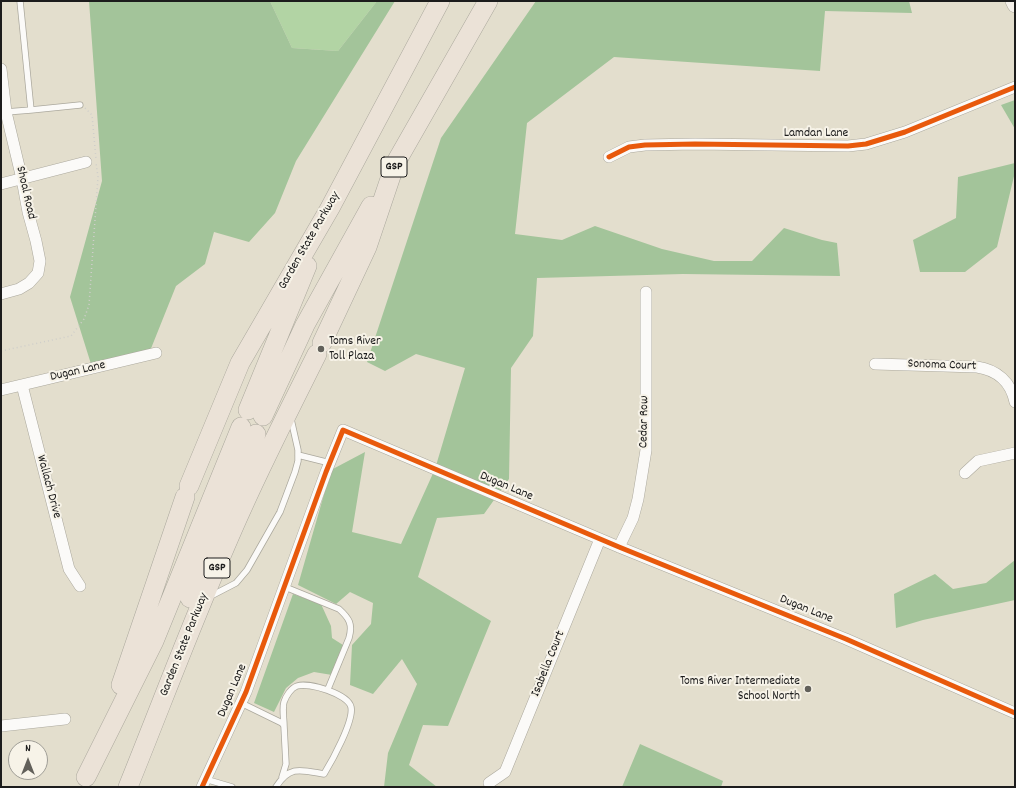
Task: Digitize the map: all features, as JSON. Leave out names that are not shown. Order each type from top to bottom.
[{"type":"highway","name":"Garden State Parkway","points":[[84,782],[108,722],[187,491],[240,362],[330,208],[440,1]]},
{"type":"highway","name":"Garden State Parkway","points":[[128,787],[203,599],[242,507],[320,348],[367,246],[395,164],[488,1]]},
{"type":"highway","points":[[84,782],[154,641],[252,422],[395,164]]},
{"type":"highway","points":[[122,787],[252,422],[277,342],[330,208]]},
{"type":"main road","points":[[1013,1],[1015,5]]},
{"type":"street","name":"Shoal Road","points":[[1,69],[3,113],[22,179],[40,262],[38,274],[30,283],[20,289],[1,294]]},
{"type":"street","name":"Lamdan Lane","points":[[609,157],[629,147],[645,145],[695,144],[848,146],[866,144],[905,132],[1015,87]]},
{"type":"street","points":[[1,184],[86,162]]},
{"type":"street","name":"Cedar Row","points":[[619,547],[635,512],[646,450],[646,292]]},
{"type":"street","name":"Dugan Lane","points":[[1,390],[156,353]]},
{"type":"street","name":"Sonoma Court","points":[[875,364],[977,366],[987,368],[996,373],[1011,388],[1015,402]]},
{"type":"street","name":"Wallach Drive","points":[[22,385],[69,569],[80,586]]},
{"type":"street","name":"Dugan Lane","points":[[203,783],[246,692],[343,430],[619,547],[846,639],[1015,713]]},
{"type":"street","points":[[965,473],[978,461],[1015,453]]},
{"type":"street","name":"Isabella Court","points":[[489,783],[505,772],[600,539]]},
{"type":"street","points":[[1,726],[65,719]]},
{"type":"lane","points":[[20,1],[31,110]]},
{"type":"lane","points":[[3,113],[80,105]]},
{"type":"lane","points":[[203,599],[236,583],[248,570],[280,512],[295,472],[298,455],[289,410]]},
{"type":"lane","points":[[298,455],[330,463]]},
{"type":"lane","points":[[285,587],[339,609],[350,623],[352,630],[328,689]]},
{"type":"lane","points":[[276,787],[282,777],[286,764],[283,703],[290,691],[297,686],[304,685],[328,689],[349,701],[352,708],[346,731],[324,774],[298,770],[282,777]]},
{"type":"lane","points":[[241,703],[282,723],[284,726]]},
{"type":"lane","points":[[203,783],[232,787]]},
{"type":"path","points":[[1,351],[72,336],[84,320],[88,305],[98,177],[92,115],[80,105]]},
{"type":"green space","points":[[89,1],[270,1],[292,48],[338,51],[377,1],[395,1],[296,161],[275,213],[249,242],[214,232],[205,264],[176,286],[150,351],[91,364],[70,297],[102,181]]},
{"type":"green space","points":[[270,1],[377,1],[338,51],[292,48]]},
{"type":"green space","points":[[536,1],[909,1],[912,13],[825,11],[820,71],[614,57],[527,123],[515,234],[562,240],[595,226],[662,249],[714,261],[752,261],[784,228],[837,243],[840,276],[683,274],[537,278],[533,336],[511,368],[509,479],[484,514],[437,518],[418,577],[491,621],[448,726],[423,725],[409,765],[437,787],[384,787],[388,753],[417,684],[402,659],[373,694],[350,685],[352,645],[371,624],[373,603],[350,592],[336,604],[298,585],[331,470],[365,452],[352,532],[401,544],[435,469],[465,368],[416,354],[385,371],[367,362],[441,138]]},
{"type":"green space","points":[[1015,100],[1015,129],[1001,105]]},
{"type":"green space","points":[[1015,163],[1015,172],[997,247],[965,272],[920,272],[913,240],[956,218],[958,177]]},
{"type":"green space","points":[[1015,560],[1015,600],[923,620],[896,628],[894,594],[935,574],[953,589],[986,583]]},
{"type":"green space","points":[[293,594],[321,604],[331,626],[332,638],[343,645],[332,675],[314,672],[298,678],[286,688],[274,712],[254,703]]},
{"type":"green space","points":[[640,744],[723,781],[721,787],[622,787]]},
{"type":"cycle path","points":[[609,157],[629,147],[645,145],[695,144],[848,146],[866,144],[905,132],[1015,87]]},
{"type":"cycle path","points":[[202,787],[246,692],[326,472],[343,430],[619,547],[846,639],[1015,713]]},
{"type":"place","name":"Toms River Toll Plaza","points":[[321,349]]},
{"type":"place","name":"Toms River Intermediate School North","points":[[808,689]]}]
